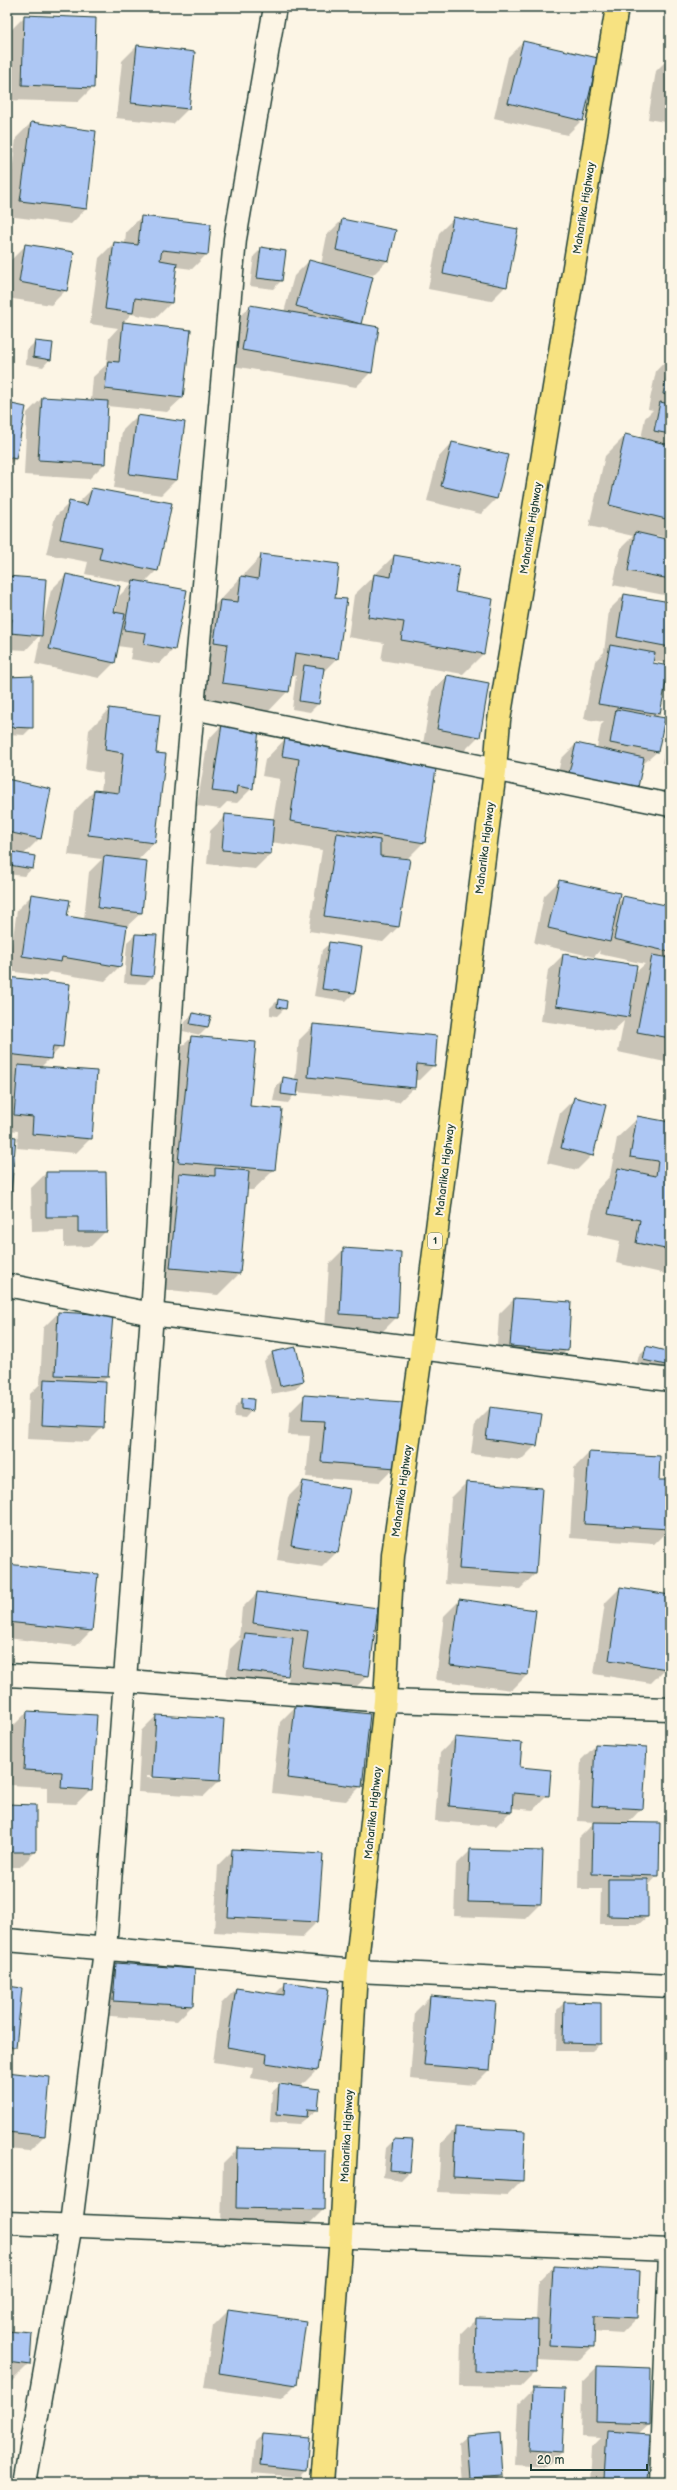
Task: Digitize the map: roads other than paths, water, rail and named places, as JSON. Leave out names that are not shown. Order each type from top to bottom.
[{"type":"highway","name":"Maharlika Highway","points":[[322,2483],[341,2236],[356,1971],[384,1701],[393,1554],[422,1347],[495,771],[499,720],[617,7]]},
{"type":"street","points":[[25,2483],[71,2224],[105,1950],[127,1681],[152,1314],[173,957],[193,708],[235,239],[275,7]]},
{"type":"street","points":[[193,708],[495,771],[670,805]]},
{"type":"street","points":[[7,1286],[152,1314],[422,1347],[670,1380]]},
{"type":"street","points":[[7,1675],[127,1681],[384,1701],[670,1710]]},
{"type":"street","points":[[7,1940],[105,1950],[356,1971],[670,1986]]},
{"type":"street","points":[[7,2223],[71,2224],[670,2250]]},
{"type":"street","points":[[661,2483],[670,2254]]}]
